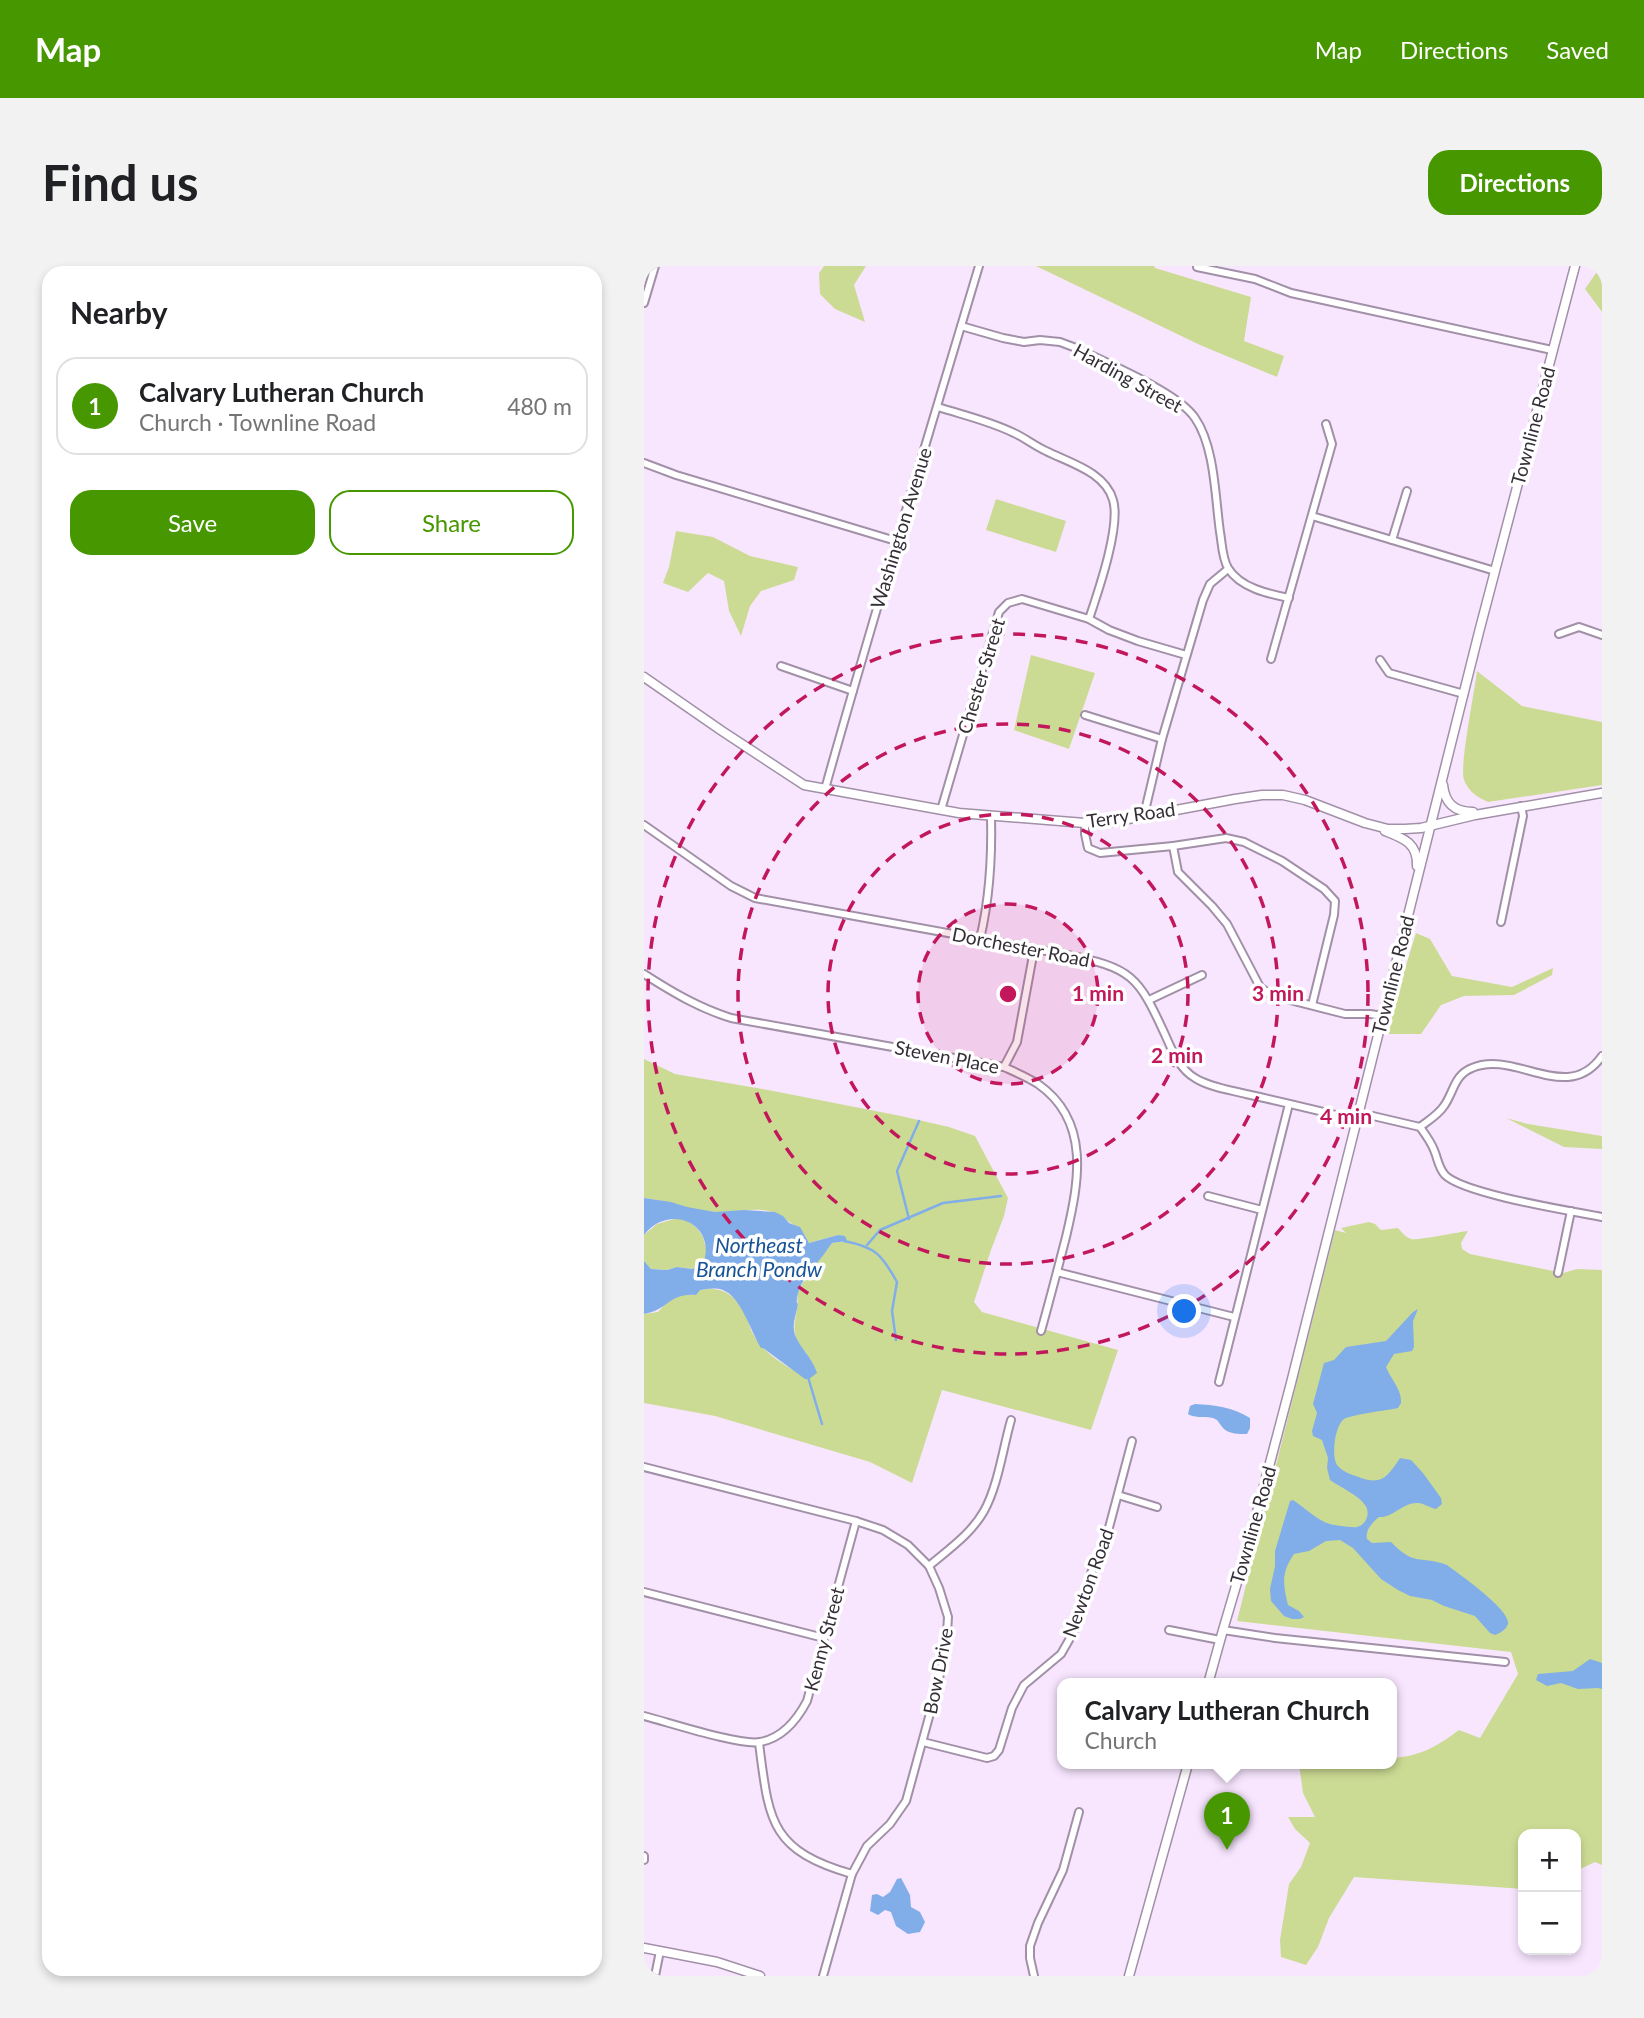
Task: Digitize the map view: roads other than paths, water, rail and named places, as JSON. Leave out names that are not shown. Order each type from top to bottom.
[{"type":"street","points":[[644,303],[655,266]]},
{"type":"street","name":"Washington Avenue","points":[[825,789],[979,266]]},
{"type":"street","name":"Townline Road","points":[[1210,1678],[1262,1495],[1495,571],[1575,266]]},
{"type":"street","points":[[1198,267],[1255,279],[1291,293],[1552,350]]},
{"type":"street","name":"Harding Street","points":[[961,326],[1024,342],[1060,342],[1178,400],[1195,416],[1205,435],[1223,553],[1228,569]]},
{"type":"street","points":[[938,407],[1013,433],[1095,476],[1108,488],[1114,501],[1113,534],[1089,619]]},
{"type":"street","points":[[1271,659],[1332,444],[1326,424]]},
{"type":"street","points":[[644,463],[896,541]]},
{"type":"street","points":[[1392,540],[1407,491]]},
{"type":"street","points":[[1312,516],[1495,571]]},
{"type":"street","points":[[1144,815],[1186,655],[1210,584],[1228,569],[1260,592],[1289,598]]},
{"type":"street","name":"Chester Street","points":[[941,810],[999,612],[1009,603],[1022,599],[1089,619],[1138,641],[1186,655]]},
{"type":"street","points":[[1559,634],[1580,627],[1602,635]]},
{"type":"street","points":[[1380,660],[1389,673],[1464,694]]},
{"type":"street","points":[[781,666],[853,691]]},
{"type":"street","name":"Terry Road","points":[[644,677],[804,785],[941,810],[1085,823],[1112,822],[1221,801],[1283,795],[1305,800],[1366,823],[1388,829],[1405,829],[1602,793]]},
{"type":"street","points":[[1085,715],[1162,739]]},
{"type":"street","points":[[1444,775],[1444,794],[1453,808],[1466,812],[1497,811]]},
{"type":"street","points":[[1501,922],[1523,816],[1521,806]]},
{"type":"street","points":[[980,939],[988,883],[991,816]]},
{"type":"street","points":[[1085,823],[1088,848],[1100,853],[1226,838],[1244,842],[1282,861],[1324,889],[1335,901],[1334,915],[1312,1005]]},
{"type":"street","points":[[1366,823],[1405,839],[1415,849],[1417,858],[1412,901]]},
{"type":"street","name":"Dorchester Road","points":[[644,825],[731,886],[755,898],[1110,965],[1136,982],[1149,1000],[1175,1058],[1194,1078],[1218,1087],[1356,1120],[1373,1116],[1420,1127]]},
{"type":"street","points":[[1173,846],[1178,872],[1227,924],[1260,987],[1271,995],[1345,1014],[1383,1016]]},
{"type":"street","points":[[1004,1067],[1017,1042],[1034,950]]},
{"type":"street","name":"Steven Place","points":[[644,974],[706,1010],[732,1018],[1004,1067],[1038,1084],[1052,1097],[1068,1119],[1078,1149],[1078,1182],[1041,1331]]},
{"type":"street","points":[[1149,1000],[1202,975]]},
{"type":"street","points":[[1602,1056],[1587,1072],[1566,1078],[1494,1064],[1469,1069],[1458,1077],[1441,1110],[1420,1127],[1435,1151],[1438,1164],[1456,1183],[1493,1194],[1602,1217]]},
{"type":"street","points":[[1219,1382],[1289,1104]]},
{"type":"street","points":[[1208,1196],[1262,1210]]},
{"type":"street","points":[[1558,1273],[1572,1211]]},
{"type":"street","points":[[1057,1272],[1234,1317]]},
{"type":"street","points":[[929,1566],[964,1537],[984,1510],[1011,1420]]},
{"type":"street","name":"Newton Road","points":[[923,1742],[987,1758],[994,1756],[999,1750],[1012,1708],[1024,1685],[1061,1654],[1073,1633],[1093,1566],[1107,1535],[1132,1441]]},
{"type":"street","name":"Bow Drive","points":[[644,1467],[883,1530],[908,1545],[929,1566],[940,1588],[948,1617],[946,1648],[906,1801],[890,1825],[867,1846],[852,1874],[823,1976]]},
{"type":"street","points":[[1118,1495],[1157,1507]]},
{"type":"street","name":"Kenny Street","points":[[759,1743],[779,1735],[796,1720],[807,1701],[856,1521]]},
{"type":"street","points":[[644,1592],[824,1638]]},
{"type":"street","points":[[1170,1630],[1220,1640]]},
{"type":"street","points":[[1223,1630],[1505,1662]]},
{"type":"street","points":[[644,1716],[733,1740],[759,1743],[772,1818],[784,1839],[802,1854],[824,1866],[852,1874]]},
{"type":"street","points":[[1129,1976],[1187,1769]]},
{"type":"street","points":[[1034,1976],[1030,1946],[1063,1870],[1079,1812]]},
{"type":"street","points":[[644,1948],[717,1962],[760,1976]]},
{"type":"street","points":[[655,1976],[660,1951]]},
{"type":"water","name":"Northeast Branch Pondw","points":[[644,1198],[715,1212],[775,1212],[789,1223],[800,1227],[809,1243],[838,1235],[845,1236],[847,1241],[832,1243],[806,1277],[797,1298],[795,1335],[817,1373],[805,1379],[761,1348],[740,1307],[723,1290],[700,1290],[696,1295],[674,1299],[659,1309],[644,1314],[644,1261],[651,1269],[692,1269],[703,1264],[706,1250],[704,1238],[698,1229],[678,1219],[654,1225],[644,1235]]},
{"type":"water","points":[[1418,1309],[1413,1321],[1412,1351],[1394,1354],[1386,1367],[1398,1389],[1401,1403],[1398,1408],[1344,1419],[1336,1434],[1335,1461],[1346,1472],[1364,1479],[1377,1480],[1387,1476],[1400,1458],[1411,1460],[1441,1498],[1442,1504],[1436,1509],[1413,1503],[1379,1517],[1368,1530],[1367,1539],[1372,1543],[1391,1542],[1412,1558],[1447,1565],[1493,1602],[1507,1618],[1508,1624],[1495,1635],[1475,1616],[1398,1590],[1381,1579],[1353,1548],[1340,1540],[1326,1541],[1309,1551],[1294,1554],[1285,1573],[1284,1584],[1288,1605],[1304,1617],[1292,1619],[1284,1616],[1271,1601],[1270,1589],[1275,1551],[1290,1501],[1293,1500],[1325,1522],[1348,1527],[1363,1524],[1367,1515],[1367,1508],[1362,1501],[1330,1480],[1328,1458],[1322,1440],[1313,1436],[1317,1413],[1313,1404],[1324,1363],[1334,1360],[1346,1347],[1386,1341]]},
{"type":"water","points":[[1195,1404],[1223,1407],[1250,1418],[1247,1434],[1229,1432],[1214,1418],[1188,1414],[1190,1406]]},
{"type":"water","points":[[1590,1659],[1602,1663],[1602,1689],[1578,1689],[1561,1683],[1547,1686],[1536,1680],[1538,1674],[1573,1671]]},
{"type":"water","points":[[901,1878],[910,1895],[911,1907],[920,1912],[925,1922],[920,1932],[908,1934],[896,1926],[891,1912],[885,1910],[878,1915],[870,1911],[872,1895],[883,1897],[890,1892],[897,1879]]},
{"type":"waterway","points":[[909,1219],[897,1171],[919,1121]]},
{"type":"waterway","points":[[867,1245],[880,1230],[943,1203],[1001,1196]]},
{"type":"waterway","points":[[844,1241],[871,1249],[887,1265],[897,1282],[892,1311],[896,1340]]},
{"type":"waterway","points":[[808,1377],[822,1424]]},
{"type":"place","name":"Calvary Lutheran Church","points":[[1227,1850]]}]
